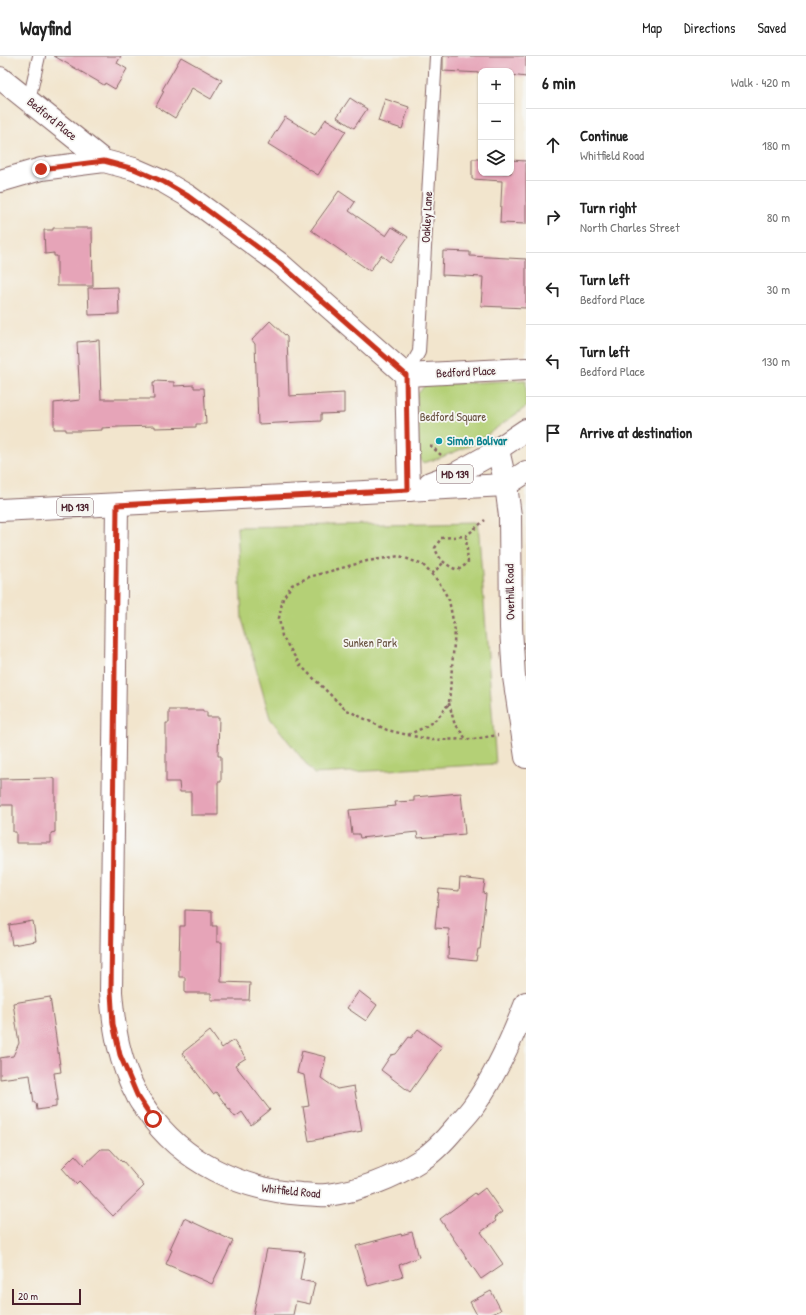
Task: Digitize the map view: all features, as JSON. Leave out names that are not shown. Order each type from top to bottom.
[{"type":"street","name":"Bedford Place","points":[[0,78],[104,161]]},
{"type":"street","name":"Bedford Place","points":[[0,181],[41,169],[104,161],[134,169],[164,182],[188,196],[279,263],[406,375],[526,369]]},
{"type":"street","points":[[406,375],[408,490]]},
{"type":"street","name":"MD 139","points":[[408,490],[457,473],[498,450],[526,430]]},
{"type":"street","name":"Overhill Road","points":[[498,450],[506,485],[510,516],[509,574],[511,635],[514,677],[526,757]]},
{"type":"street","points":[[506,485],[526,472]]},
{"type":"street","name":"MD 139","points":[[0,510],[506,485]]},
{"type":"street","name":"Whitfield Road","points":[[117,505],[111,992],[113,1024],[120,1055],[137,1095],[153,1119],[168,1137],[198,1161],[230,1178],[252,1186],[288,1193],[326,1195],[361,1188],[395,1174],[421,1160],[445,1140],[473,1107],[494,1073],[514,1035],[526,1003]]},
{"type":"lane","points":[[29,100],[40,56]]},
{"type":"lane","name":"Oakley Lane","points":[[406,375],[419,352],[436,56]]},
{"type":"path","points":[[466,536],[468,563],[458,570],[450,567],[438,557],[435,548],[441,538],[466,536],[485,520]]},
{"type":"path","points":[[466,739],[454,722],[449,703],[454,661],[455,630],[449,600],[439,582],[423,565],[400,556],[367,561],[309,577],[292,585],[283,598],[279,618],[282,636],[300,665],[345,709],[387,730],[432,740],[466,739],[498,735]]},
{"type":"path","points":[[432,574],[444,562]]},
{"type":"path","points":[[408,735],[426,727],[438,718],[449,703]]},
{"type":"green space","name":"Bedford Square","points":[[526,380],[526,407],[474,444],[437,459],[422,463],[419,454],[417,395],[425,385]]},
{"type":"green space","name":"Sunken Park","points":[[478,522],[496,764],[314,774],[270,718],[242,619],[237,527]]},
{"type":"building","points":[[54,56],[121,56],[117,63],[127,69],[115,89],[105,83],[104,85]]},
{"type":"building","points":[[443,56],[526,56],[526,77],[514,75],[514,68],[478,68],[478,73],[443,71]]},
{"type":"building","points":[[181,57],[222,80],[211,99],[192,88],[175,118],[156,106],[164,91],[162,90]]},
{"type":"building","points":[[350,98],[367,109],[354,128],[337,117]]},
{"type":"building","points":[[385,99],[409,107],[402,129],[378,121]]},
{"type":"building","points":[[285,117],[315,135],[326,119],[346,131],[318,175],[268,144]]},
{"type":"building","points":[[472,159],[478,159],[478,176],[514,176],[514,160],[526,161],[526,224],[500,223],[502,181],[472,179]]},
{"type":"building","points":[[339,191],[355,202],[349,211],[386,236],[392,227],[408,237],[390,262],[381,255],[370,271],[311,230]]},
{"type":"building","points":[[53,228],[92,228],[93,286],[57,286],[57,256],[54,256],[54,253],[45,254],[44,230],[53,230]]},
{"type":"building","points":[[443,251],[470,252],[470,256],[526,259],[526,308],[481,306],[483,277],[442,275]]},
{"type":"building","points":[[118,287],[119,314],[89,315],[88,288]]},
{"type":"building","points":[[270,321],[287,337],[289,396],[344,393],[344,413],[321,414],[321,421],[258,424],[255,344],[252,340]]},
{"type":"building","points":[[99,340],[101,399],[154,399],[153,383],[155,383],[155,381],[174,382],[174,386],[194,385],[194,388],[204,388],[206,424],[196,424],[196,427],[118,427],[102,428],[102,430],[81,431],[54,429],[54,403],[80,400],[77,342]]},
{"type":"building","points":[[169,710],[203,710],[203,712],[207,712],[207,717],[219,717],[218,756],[221,756],[221,782],[218,782],[218,815],[191,815],[191,792],[180,792],[179,782],[166,782],[166,723],[169,723]]},
{"type":"building","points":[[0,779],[55,779],[55,832],[51,833],[51,843],[16,843],[16,832],[13,832],[13,805],[0,805]]},
{"type":"building","points":[[461,793],[465,834],[418,838],[417,832],[360,838],[359,834],[352,834],[349,810],[396,806],[395,802],[414,801],[414,797]]},
{"type":"building","points":[[460,878],[485,881],[483,893],[486,894],[480,949],[478,949],[476,961],[448,958],[449,929],[435,928],[439,889],[459,891]]},
{"type":"building","points":[[185,910],[212,911],[212,926],[217,926],[217,942],[222,942],[221,982],[250,983],[249,1000],[211,1000],[211,993],[185,993],[185,977],[179,977],[179,960],[180,926],[185,926]]},
{"type":"building","points":[[33,921],[36,941],[12,945],[9,925]]},
{"type":"building","points":[[359,991],[377,1005],[366,1021],[347,1008]]},
{"type":"building","points":[[50,997],[61,1072],[54,1073],[58,1100],[56,1100],[56,1107],[37,1110],[36,1103],[34,1103],[30,1075],[0,1079],[0,1058],[13,1056],[19,1043],[13,1003]]},
{"type":"building","points":[[418,1029],[442,1047],[410,1092],[381,1070],[391,1055],[396,1054],[409,1037],[411,1038]]},
{"type":"building","points":[[210,1031],[222,1048],[233,1040],[246,1058],[235,1065],[270,1110],[251,1125],[242,1112],[235,1117],[216,1092],[213,1094],[182,1053]]},
{"type":"building","points":[[302,1051],[326,1057],[321,1078],[337,1089],[354,1086],[362,1131],[309,1141],[303,1107],[309,1106],[304,1075],[297,1073]]},
{"type":"building","points":[[101,1149],[110,1149],[122,1162],[123,1161],[144,1186],[113,1216],[79,1181],[76,1184],[62,1168],[75,1155],[84,1165]]},
{"type":"building","points":[[485,1188],[502,1212],[494,1218],[496,1221],[481,1232],[503,1264],[481,1279],[440,1219],[475,1193],[476,1195]]},
{"type":"building","points":[[184,1218],[233,1241],[212,1284],[166,1264],[172,1250],[170,1249]]},
{"type":"building","points":[[412,1232],[419,1257],[399,1265],[403,1276],[368,1286],[356,1246]]},
{"type":"building","points":[[267,1249],[305,1252],[300,1280],[315,1283],[310,1304],[296,1301],[293,1315],[253,1315]]},
{"type":"building","points":[[491,1291],[501,1310],[490,1315],[477,1315],[470,1302]]},
{"type":"place","name":"Simón Bolívar","points":[[439,441]]},
{"type":"route","points":[[41,169],[104,161],[134,169],[164,182],[188,196],[279,263],[406,375],[408,490],[117,505],[111,992],[113,1024],[120,1055],[137,1095],[153,1119]]}]
